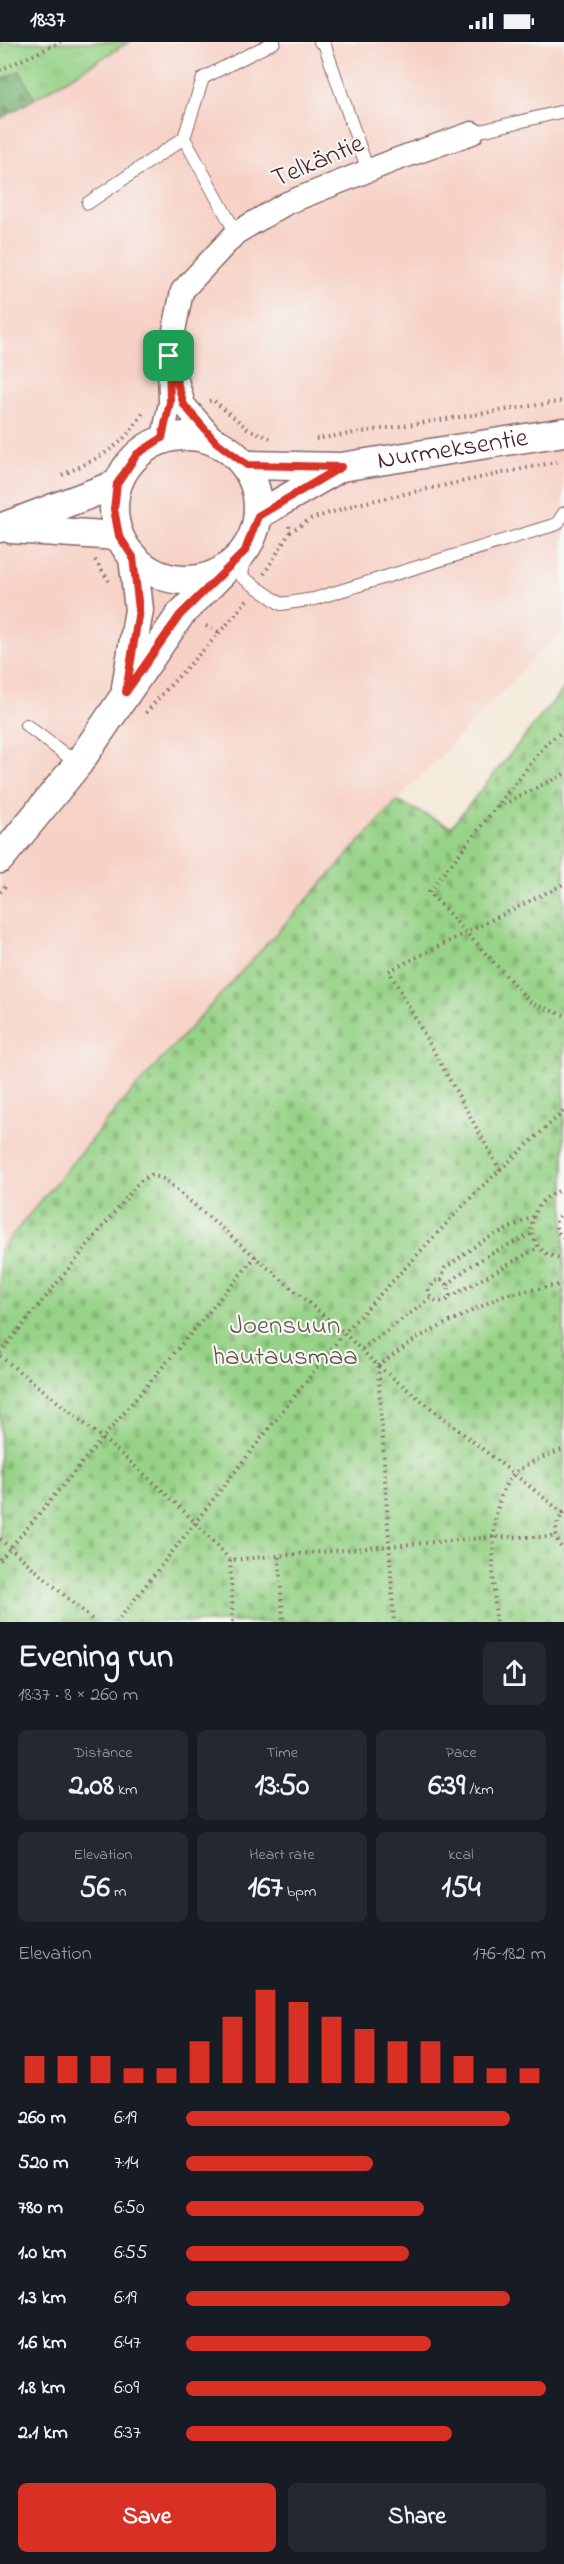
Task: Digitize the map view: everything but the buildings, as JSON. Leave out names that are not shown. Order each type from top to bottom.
[{"type":"street","name":"Telkäntie","points":[[162,438],[177,404],[169,356],[182,291],[236,232],[287,203],[472,133]]},
{"type":"street","points":[[0,859],[78,764],[180,615],[236,560],[258,516],[258,500],[247,465],[215,441],[177,404]]},
{"type":"street","name":"Nurmeksentie","points":[[247,465],[341,467],[564,432]]},
{"type":"street","points":[[126,692],[139,610],[126,547],[114,509],[117,484],[137,454],[162,438],[191,435],[215,441]]},
{"type":"street","name":"Nurmeksentie","points":[[258,516],[341,467]]},
{"type":"street","points":[[0,528],[117,484]]},
{"type":"street","points":[[0,528],[126,547],[153,573],[165,578],[190,581],[215,575],[236,560]]},
{"type":"lane","points":[[88,203],[184,138],[203,78],[274,42]]},
{"type":"lane","points":[[320,42],[324,43],[368,171]]},
{"type":"lane","name":"Telkäntie","points":[[472,133],[564,111]]},
{"type":"lane","points":[[184,138],[236,232]]},
{"type":"lane","points":[[236,560],[242,577],[281,604],[314,599],[557,524],[564,513]]},
{"type":"lane","points":[[26,725],[60,748],[78,764]]},
{"type":"path","points":[[0,70],[62,42]]},
{"type":"path","points":[[207,392],[213,400],[248,429],[278,442]]},
{"type":"path","points":[[59,476],[104,455],[132,432],[146,408],[213,400]]},
{"type":"path","points":[[312,440],[564,401]]},
{"type":"path","points":[[290,532],[311,519],[357,504],[564,460]]},
{"type":"path","points":[[564,730],[547,743],[429,892],[532,1004],[564,1015]]},
{"type":"path","points":[[494,809],[564,774]]},
{"type":"path","points":[[500,1170],[389,971],[564,884]]},
{"type":"path","points":[[117,1622],[344,1333],[477,1191],[564,1111]]},
{"type":"path","points":[[233,1622],[230,1560],[197,1522],[103,1438],[0,1354],[140,1180],[151,1175],[164,1179],[256,1256],[362,1349],[378,1366],[564,1513],[556,1529],[556,1537],[564,1551]]},
{"type":"path","points":[[564,1190],[548,1194],[532,1217],[533,1233],[539,1247],[550,1256],[564,1260]]},
{"type":"path","points":[[564,1212],[556,1220],[555,1225],[559,1235],[564,1238]]},
{"type":"path","points":[[532,1217],[482,1241],[445,1268],[441,1280],[431,1285],[429,1290],[431,1298],[437,1302],[446,1301],[539,1247]]},
{"type":"path","points":[[448,1285],[458,1275],[484,1258],[533,1233]]},
{"type":"path","points":[[0,1560],[256,1256]]},
{"type":"path","points":[[441,1280],[448,1285],[450,1297]]},
{"type":"path","points":[[378,1366],[417,1338],[504,1295],[564,1284]]},
{"type":"path","points":[[362,1349],[431,1298]]},
{"type":"path","points":[[378,1366],[394,1622]]},
{"type":"path","points":[[496,1622],[493,1537],[502,1494],[514,1474],[564,1449]]},
{"type":"path","points":[[230,1560],[493,1537],[556,1537]]},
{"type":"path","points":[[0,1539],[95,1622]]},
{"type":"path","points":[[279,1557],[283,1622]]},
{"type":"shaded area","points":[[129,42],[564,42],[564,627],[397,801],[119,1106],[0,1250],[0,119]]},
{"type":"green space","points":[[0,42],[129,42],[34,99],[20,71],[0,80]]},
{"type":"green space","points":[[20,71],[34,99],[0,119],[0,80]]},
{"type":"green space","name":"Joensuun hautausmaa","points":[[564,688],[564,1622],[0,1622],[0,1250],[119,1106],[397,801],[451,827]]},
{"type":"route","points":[[169,356],[184,405],[215,441],[247,465],[341,467],[258,516],[245,551],[180,615],[126,692],[139,610],[133,557],[119,536],[114,509],[117,484],[137,454],[162,438],[170,402],[169,356]]}]
